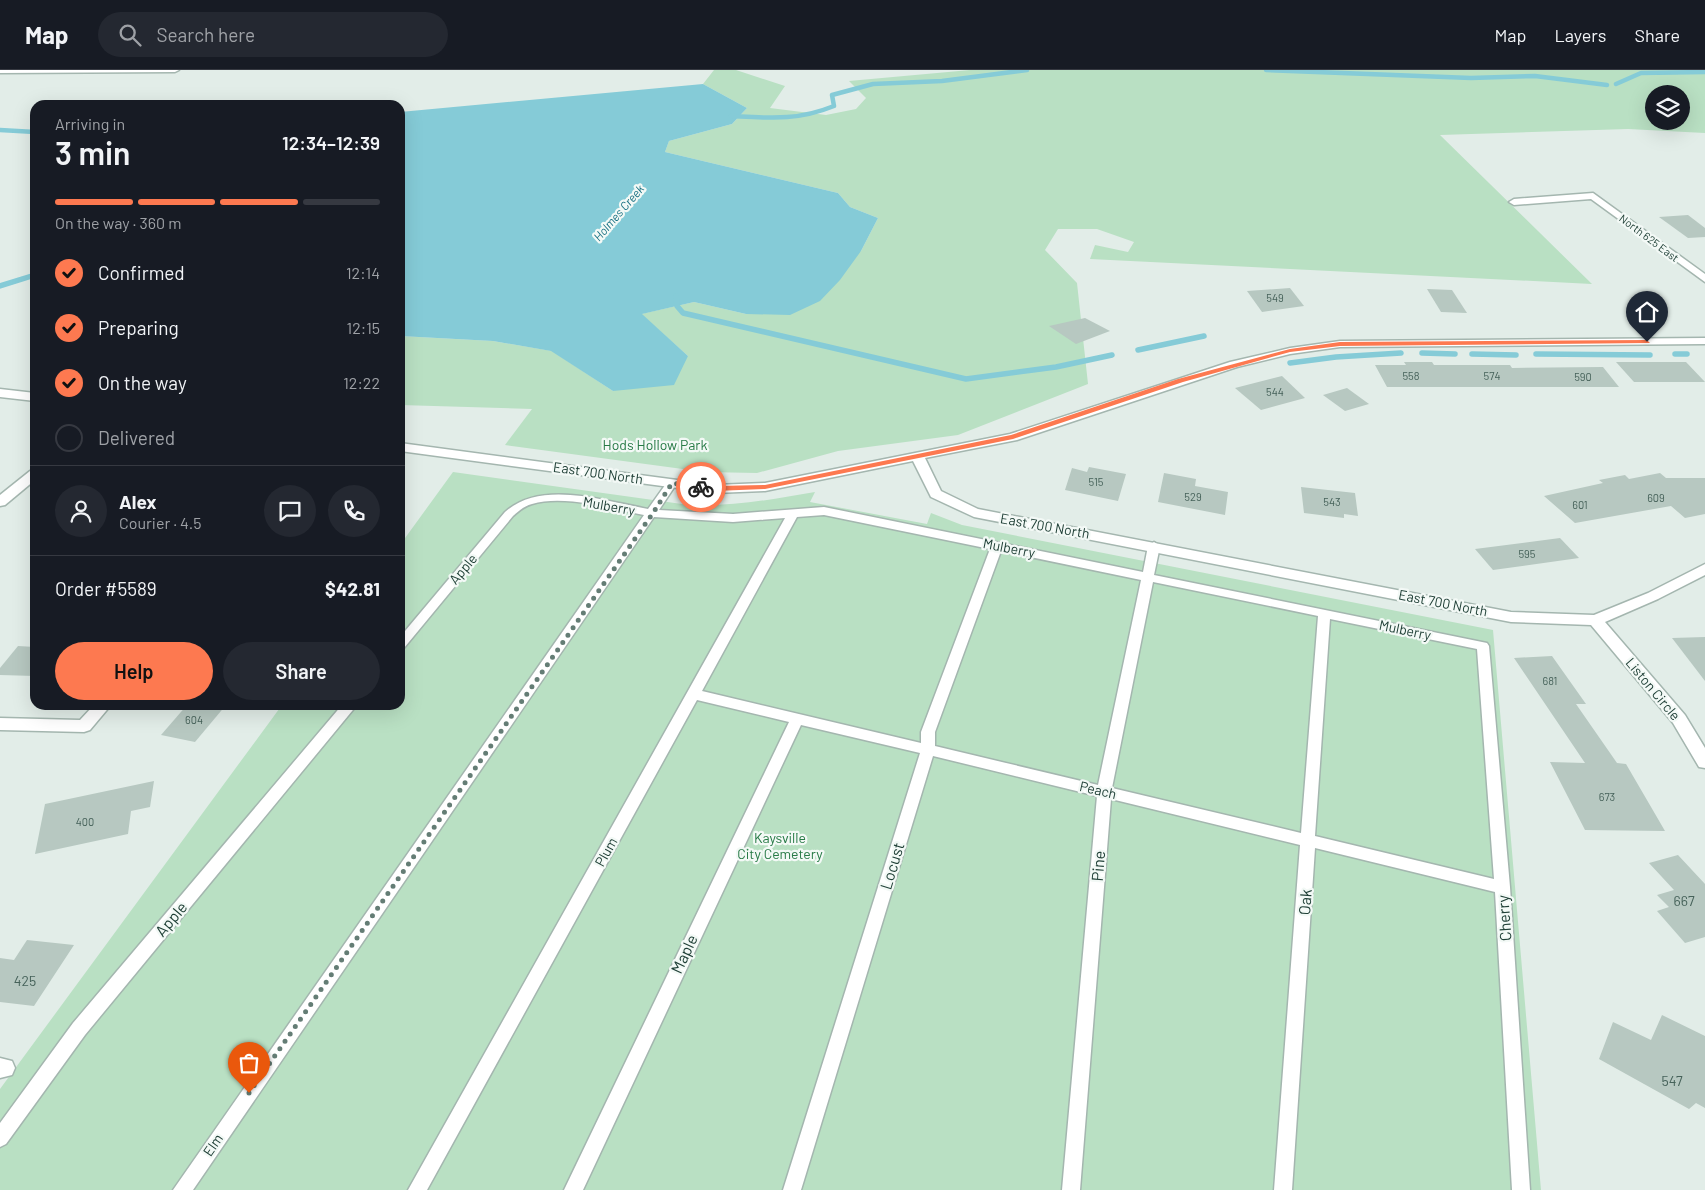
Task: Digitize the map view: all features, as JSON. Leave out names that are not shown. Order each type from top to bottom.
[{"type":"street","points":[[0,71],[175,70]]},
{"type":"street","name":"North 625 East","points":[[1514,202],[1593,196],[1705,279]]},
{"type":"street","points":[[917,456],[1013,437],[1180,381],[1290,350],[1340,344],[1705,341]]},
{"type":"street","points":[[0,393],[30,396]]},
{"type":"street","name":"East 700 North","points":[[405,447],[715,489],[765,487],[917,456],[936,494],[974,513],[1154,546],[1511,617],[1595,620],[1653,596],[1705,569]]},
{"type":"street","points":[[0,502],[30,478]]},
{"type":"street","name":"Liston Circle","points":[[1595,620],[1679,719],[1705,762]]},
{"type":"street","points":[[0,724],[84,726],[98,710]]},
{"type":"lane","name":"Elm","points":[[182,1190],[672,483]]},
{"type":"lane","name":"Mulberry","points":[[531,500],[561,498],[653,513],[733,518],[824,511],[1483,646]]},
{"type":"lane","name":"Apple","points":[[405,639],[509,514],[519,505],[531,500]]},
{"type":"lane","name":"Plum","points":[[417,1190],[787,527],[793,512]]},
{"type":"lane","name":"Locust","points":[[792,1190],[928,750],[928,732],[997,545]]},
{"type":"lane","name":"Pine","points":[[1071,1190],[1104,792],[1154,546]]},
{"type":"lane","name":"Oak","points":[[1283,1190],[1310,840],[1324,613]]},
{"type":"lane","name":"Cherry","points":[[1483,646],[1502,887],[1521,1190]]},
{"type":"lane","name":"Peach","points":[[694,694],[1502,887]]},
{"type":"lane","name":"Apple","points":[[0,1138],[79,1029],[346,710]]},
{"type":"lane","name":"Maple","points":[[573,1190],[796,718]]},
{"type":"green space","name":"Hods Hollow Park","points":[[714,70],[736,70],[785,86],[770,108],[826,115],[856,109],[866,98],[849,81],[970,70],[1705,70],[1705,133],[1647,130],[1690,130],[1690,85],[1645,85],[1645,130],[1440,135],[1592,284],[1090,259],[1095,245],[1128,252],[1134,242],[1097,229],[1058,229],[1045,250],[1077,283],[1088,384],[958,435],[838,451],[757,473],[705,472],[505,445],[532,409],[405,405],[405,336],[493,341],[552,351],[613,391],[688,356],[641,314],[694,302],[746,314],[861,251],[878,218],[850,207],[838,193],[665,152],[669,141],[732,124],[747,108],[703,84]]},
{"type":"green space","name":"Kaysville City Cemetery","points":[[453,472],[689,505],[737,504],[815,492],[810,502],[927,524],[931,513],[962,525],[1493,630],[1541,1190],[0,1190],[0,1089],[278,710],[405,710],[405,538]]},
{"type":"water","points":[[703,84],[747,108],[732,124],[669,141],[665,152],[838,193],[850,207],[878,218],[861,251],[840,280],[820,301],[790,315],[746,314],[694,302],[642,314],[688,356],[674,385],[613,391],[551,351],[493,341],[405,336],[405,112]]},
{"type":"building","points":[[1688,215],[1705,228],[1705,237],[1688,238],[1659,217]]},
{"type":"building","points":[[1290,288],[1304,306],[1262,312],[1247,291]]},
{"type":"building","points":[[1427,289],[1452,290],[1467,313],[1441,312]]},
{"type":"building","points":[[1085,318],[1110,331],[1076,344],[1049,326]]},
{"type":"building","points":[[1404,362],[1432,362],[1434,365],[1510,365],[1512,368],[1603,367],[1619,387],[1387,387],[1375,365],[1406,365]]},
{"type":"building","points":[[1616,362],[1686,362],[1705,382],[1634,382]]},
{"type":"building","points":[[1282,376],[1305,398],[1261,410],[1235,388]]},
{"type":"building","points":[[1347,388],[1369,404],[1345,411],[1323,395]]},
{"type":"building","points":[[1089,467],[1126,474],[1118,501],[1065,490],[1072,468],[1087,472]]},
{"type":"building","points":[[1164,473],[1196,479],[1195,486],[1228,492],[1225,515],[1158,502]]},
{"type":"building","points":[[1660,473],[1666,478],[1705,478],[1705,514],[1685,518],[1671,506],[1575,523],[1544,496],[1603,483],[1599,480],[1625,475],[1629,479]]},
{"type":"building","points":[[1301,487],[1355,493],[1358,516],[1344,514],[1344,518],[1304,513]]},
{"type":"building","points":[[1560,538],[1579,558],[1493,570],[1475,549]]},
{"type":"building","points":[[1705,637],[1705,681],[1672,638]]},
{"type":"building","points":[[18,646],[30,647],[30,676],[0,675],[0,668]]},
{"type":"building","points":[[1552,656],[1586,704],[1576,704],[1617,763],[1626,764],[1665,831],[1585,830],[1550,762],[1585,763],[1514,658]]},
{"type":"building","points":[[183,710],[222,710],[195,742],[161,735]]},
{"type":"building","points":[[154,781],[150,807],[131,811],[128,834],[35,854],[45,804]]},
{"type":"building","points":[[1678,855],[1705,884],[1705,937],[1685,943],[1657,911],[1669,907],[1657,895],[1674,890],[1649,863]]},
{"type":"building","points":[[27,940],[74,945],[34,1006],[0,1002],[0,958],[14,960]]},
{"type":"building","points":[[1662,1015],[1705,1036],[1705,1108],[1696,1103],[1689,1109],[1599,1059],[1613,1022],[1651,1040]]},
{"type":"waterway","name":"Holmes Creek","points":[[731,116],[771,118],[808,114],[834,106],[832,95],[873,84],[942,81],[1027,70]]},
{"type":"waterway","name":"Holmes Creek","points":[[1266,70],[1471,78],[1535,76],[1607,85]]},
{"type":"waterway","name":"Holmes Creek","points":[[1616,84],[1641,73],[1705,72]]},
{"type":"waterway","points":[[0,130],[30,132]]},
{"type":"waterway","name":"Holmes Creek","points":[[0,286],[30,277]]},
{"type":"waterway","points":[[676,296],[677,306],[683,313],[966,379],[1056,367],[1112,355]]},
{"type":"waterway","points":[[1138,350],[1204,336]]},
{"type":"waterway","points":[[1290,363],[1336,357],[1401,353]]},
{"type":"waterway","points":[[1422,353],[1455,354]]},
{"type":"waterway","points":[[1472,354],[1516,355]]},
{"type":"waterway","points":[[1536,354],[1650,355]]},
{"type":"waterway","points":[[1675,354],[1687,354]]},
{"type":"way so far","points":[[249,1093],[672,483],[701,487]]},
{"type":"route","points":[[701,487],[715,489],[765,487],[1013,437],[1234,364],[1290,350],[1340,344],[1647,342]]}]
